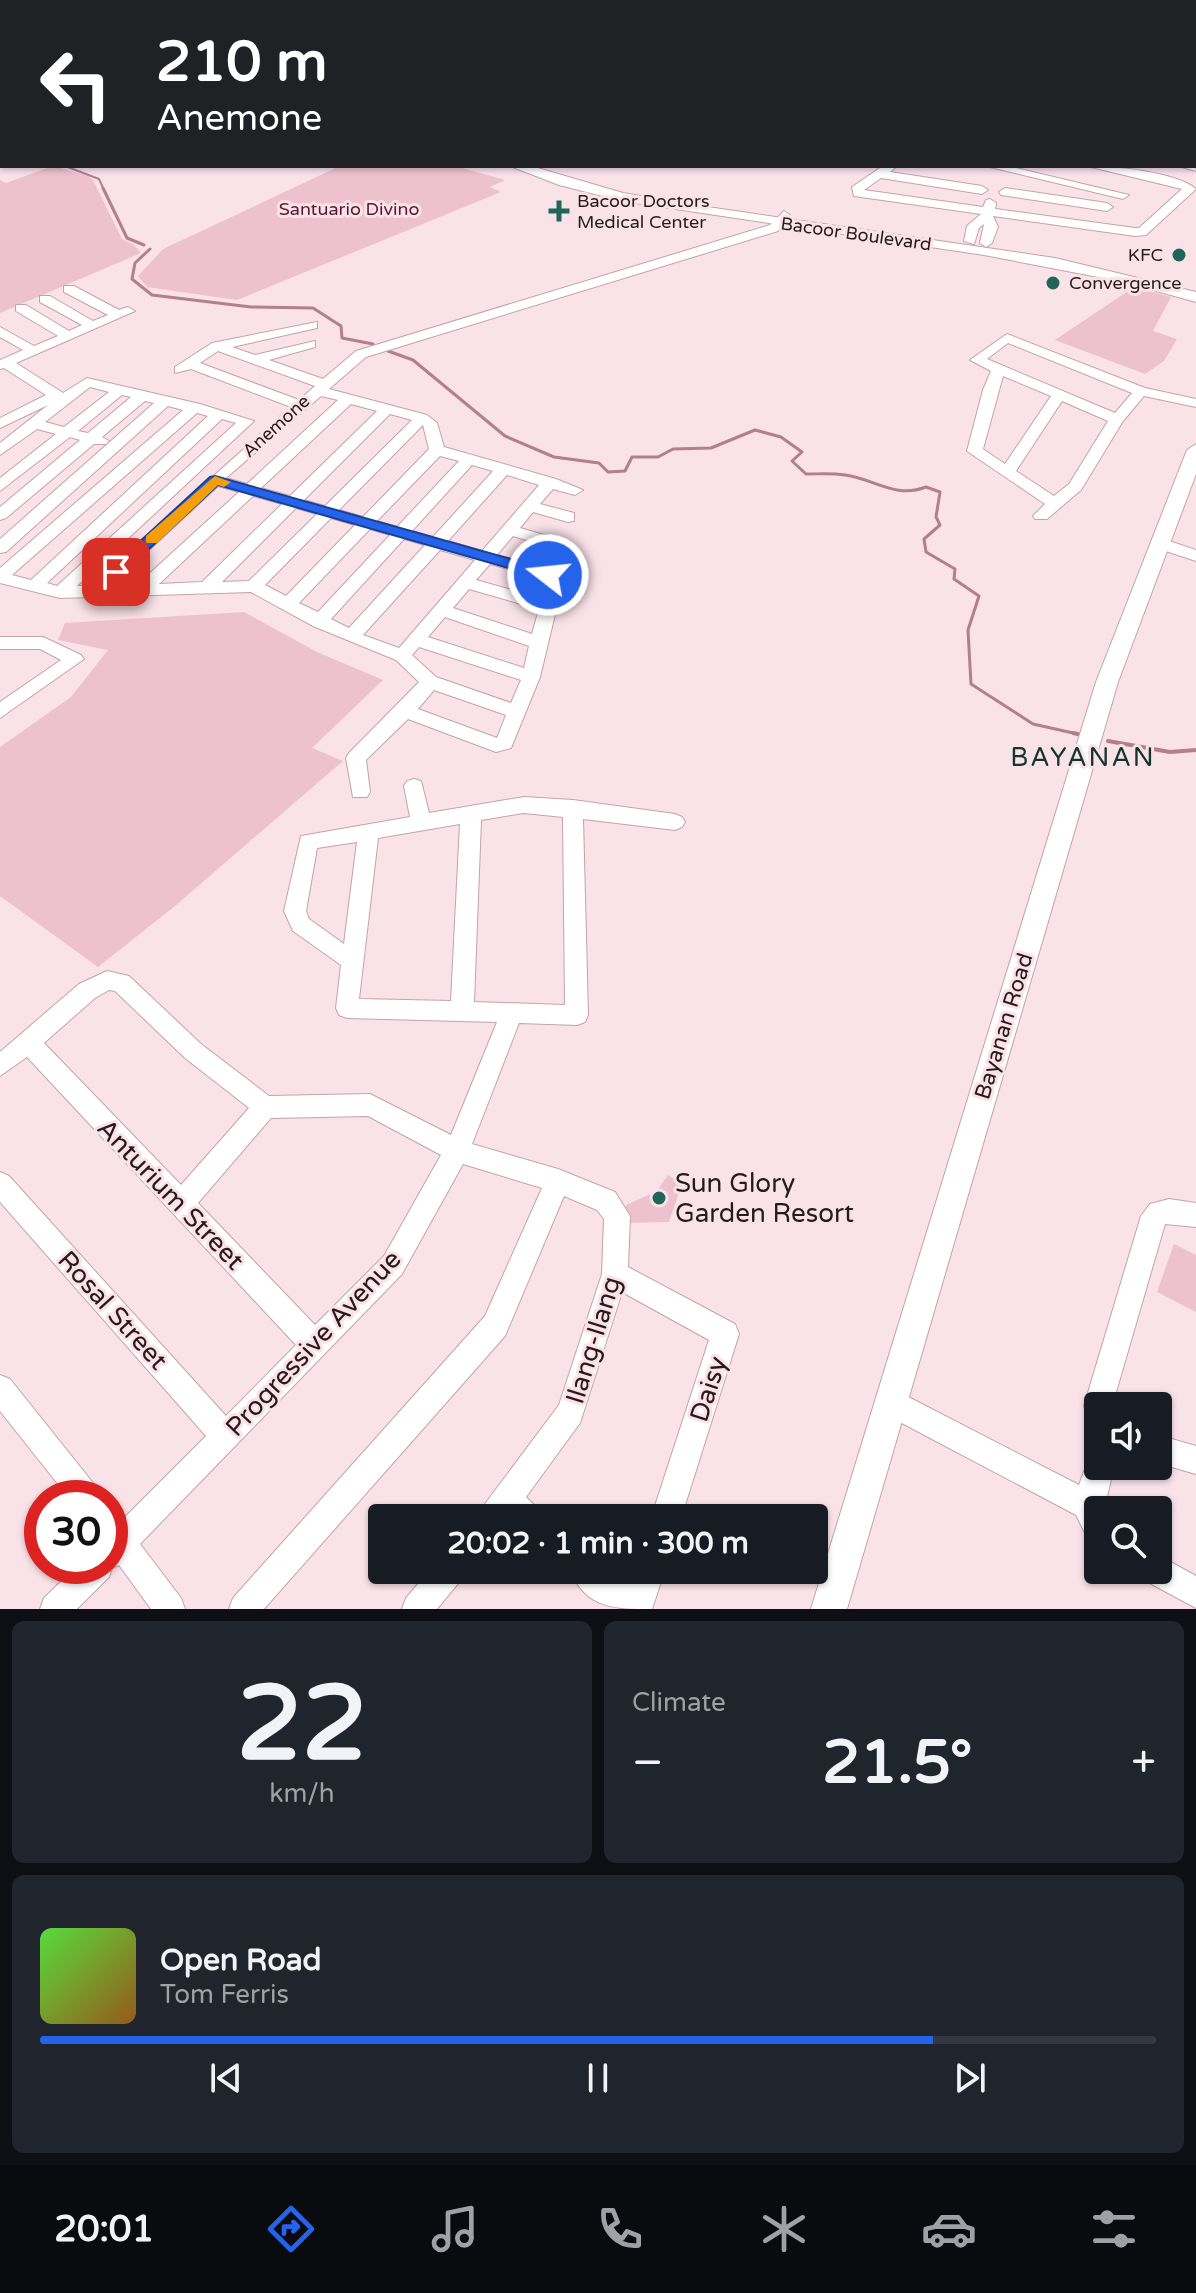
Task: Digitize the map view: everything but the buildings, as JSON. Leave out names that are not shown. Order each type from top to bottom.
[{"type":"main road","name":"Bacoor Boulevard","points":[[524,168],[608,194],[1064,264],[1196,297]]},
{"type":"main road","name":"Bacoor Boulevard","points":[[546,168],[632,192],[782,219],[986,243],[1106,264],[1196,287]]},
{"type":"main road","name":"Bayanan Road","points":[[829,1609],[1107,682],[1196,450]]},
{"type":"street","points":[[494,0],[505,0]]},
{"type":"street","points":[[888,168],[856,190],[858,193],[988,214],[1142,232],[1190,189],[1103,168]]},
{"type":"street","points":[[1003,168],[1123,195]]},
{"type":"street","points":[[1044,179],[1050,168]]},
{"type":"street","points":[[929,182],[941,172]]},
{"type":"street","points":[[878,174],[993,193],[1107,207]]},
{"type":"street","points":[[1088,225],[1144,176]]},
{"type":"street","points":[[986,243],[992,227],[988,214],[993,193]]},
{"type":"street","points":[[970,241],[973,226],[988,214]]},
{"type":"street","name":"Anemone","points":[[96,590],[351,359],[774,228],[782,219]]},
{"type":"street","points":[[3,364],[123,313],[69,289]]},
{"type":"street","points":[[45,299],[93,326]]},
{"type":"street","points":[[21,308],[70,337]]},
{"type":"street","points":[[300,405],[185,367],[217,346],[312,325]]},
{"type":"street","points":[[0,331],[35,352]]},
{"type":"street","points":[[1117,419],[977,360],[1007,338],[1141,391],[1196,403]]},
{"type":"street","points":[[253,360],[310,344]]},
{"type":"street","points":[[217,346],[349,398],[422,418],[430,423],[437,450]]},
{"type":"street","points":[[0,424],[57,395],[23,371],[3,364]]},
{"type":"street","points":[[999,370],[990,390],[975,451],[1055,504]]},
{"type":"street","points":[[0,450],[87,382],[247,421],[60,592],[0,578]]},
{"type":"street","points":[[121,389],[0,489],[133,525]]},
{"type":"street","points":[[1041,516],[1075,487],[1117,419],[1141,391]]},
{"type":"street","points":[[0,515],[143,395]]},
{"type":"street","points":[[1007,472],[1059,395]]},
{"type":"street","points":[[143,589],[349,398]]},
{"type":"street","points":[[0,548],[166,400]]},
{"type":"street","points":[[0,578],[195,407]]},
{"type":"street","points":[[207,587],[387,409]]},
{"type":"street","points":[[34,586],[219,414]]},
{"type":"street","points":[[254,586],[422,418]]},
{"type":"street","points":[[36,424],[198,465]]},
{"type":"street","points":[[437,450],[575,490]]},
{"type":"street","points":[[287,605],[437,450]]},
{"type":"street","points":[[319,622],[469,459]]},
{"type":"street","points":[[351,637],[504,469]]},
{"type":"street","points":[[215,480],[548,575]]},
{"type":"street","points":[[402,656],[550,482]]},
{"type":"street","points":[[529,506],[568,517]]},
{"type":"street","points":[[509,530],[562,546]]},
{"type":"street","points":[[1160,543],[1196,556]]},
{"type":"street","points":[[405,711],[500,746],[531,677],[548,606],[465,582]]},
{"type":"street","points":[[72,592],[254,586],[319,622],[402,656],[430,682],[515,711]]},
{"type":"street","points":[[441,610],[539,643]]},
{"type":"street","points":[[416,640],[531,677]]},
{"type":"street","points":[[0,643],[43,643],[75,659],[0,711]]},
{"type":"street","points":[[0,657],[21,643]]},
{"type":"street","points":[[360,792],[356,758],[430,682]]},
{"type":"street","points":[[414,786],[421,822]]},
{"type":"street","points":[[353,962],[301,925],[295,911],[308,842],[524,805],[573,808],[675,822]]},
{"type":"street","points":[[368,832],[347,1008],[577,1015],[573,808]]},
{"type":"street","points":[[462,1013],[471,812]]},
{"type":"street","points":[[0,1066],[87,991],[107,980],[121,983],[193,1051],[265,1107],[180,1205]]},
{"type":"street","name":"Progressive Avenue","points":[[128,1528],[225,1436],[393,1265],[457,1151],[511,1015]]},
{"type":"street","name":"Anturium Street","points":[[28,1042],[315,1345]]},
{"type":"street","name":"Ilang-Ilang","points":[[265,1107],[370,1105],[457,1151],[558,1181],[606,1201],[617,1216],[615,1274],[570,1413],[514,1504]]},
{"type":"street","points":[[244,1609],[495,1326],[558,1181]]},
{"type":"street","name":"Rosal Street","points":[[0,1184],[225,1436]]},
{"type":"street","points":[[1102,1392],[1154,1216],[1160,1211],[1170,1210],[1196,1215]]},
{"type":"street","name":"Daisy","points":[[615,1274],[725,1334],[670,1504]]},
{"type":"street","points":[[0,1389],[73,1480]]},
{"type":"street","points":[[889,1401],[1084,1512]]},
{"type":"street","points":[[1172,1453],[1196,1460]]},
{"type":"street","points":[[128,1558],[170,1609]]},
{"type":"street","points":[[1172,1579],[1196,1593]]},
{"type":"street","points":[[55,1609],[80,1584]]},
{"type":"street","points":[[417,1609],[438,1584]]},
{"type":"street","points":[[601,1584],[613,1595],[640,1600],[645,1584]]},
{"type":"green space","points":[[47,168],[60,168],[88,176],[93,180],[122,239],[141,253],[0,313],[0,180],[6,183]]},
{"type":"green space","name":"Santuario Divino","points":[[336,168],[462,168],[505,180],[490,187],[501,192],[237,300],[147,287],[138,276],[163,249]]},
{"type":"green space","points":[[1134,287],[1171,297],[1153,331],[1177,339],[1164,361],[1145,374],[1055,340]]},
{"type":"green space","points":[[244,612],[317,652],[383,680],[312,748],[343,761],[175,906],[98,967],[0,896],[0,747],[71,697],[108,650],[58,640],[65,623]]},
{"type":"green space","name":"Sun Glory Garden Resort","points":[[668,1175],[682,1184],[669,1222],[625,1223],[626,1205],[657,1191]]},
{"type":"green space","points":[[1174,1244],[1196,1255],[1196,1312],[1157,1292]]},
{"type":"waterway","points":[[70,168],[99,179],[104,190]]},
{"type":"waterway","points":[[103,188],[127,238],[144,245]]},
{"type":"waterway","points":[[150,249],[135,263],[132,279],[152,295],[251,307],[313,308],[341,326],[342,338],[373,344]]},
{"type":"waterway","points":[[388,351],[413,360],[505,436],[554,457],[599,463],[608,472],[625,471],[632,457],[658,457],[673,449],[711,448],[755,430],[781,437],[802,452],[792,461],[806,474],[845,475],[895,490],[926,487],[940,492],[936,517],[940,525],[924,539],[926,552],[955,569],[954,579],[979,596],[968,630],[971,684],[1033,724],[1082,735],[1073,733]]},
{"type":"waterway","points":[[1108,741],[1170,752],[1196,750]]},
{"type":"slow traffic","points":[[151,539],[215,480],[224,482]]},
{"type":"place","name":"Bacoor Doctors Medical Center","points":[[559,211]]},
{"type":"place","name":"KFC","points":[[1179,255]]},
{"type":"place","name":"Convergence","points":[[1053,283]]},
{"type":"place","name":"Sun Glory Garden Resort","points":[[659,1198]]},
{"type":"district","name":"BAYANAN","points":[[1083,757]]},
{"type":"route","points":[[116,572],[215,480],[548,575]]}]
